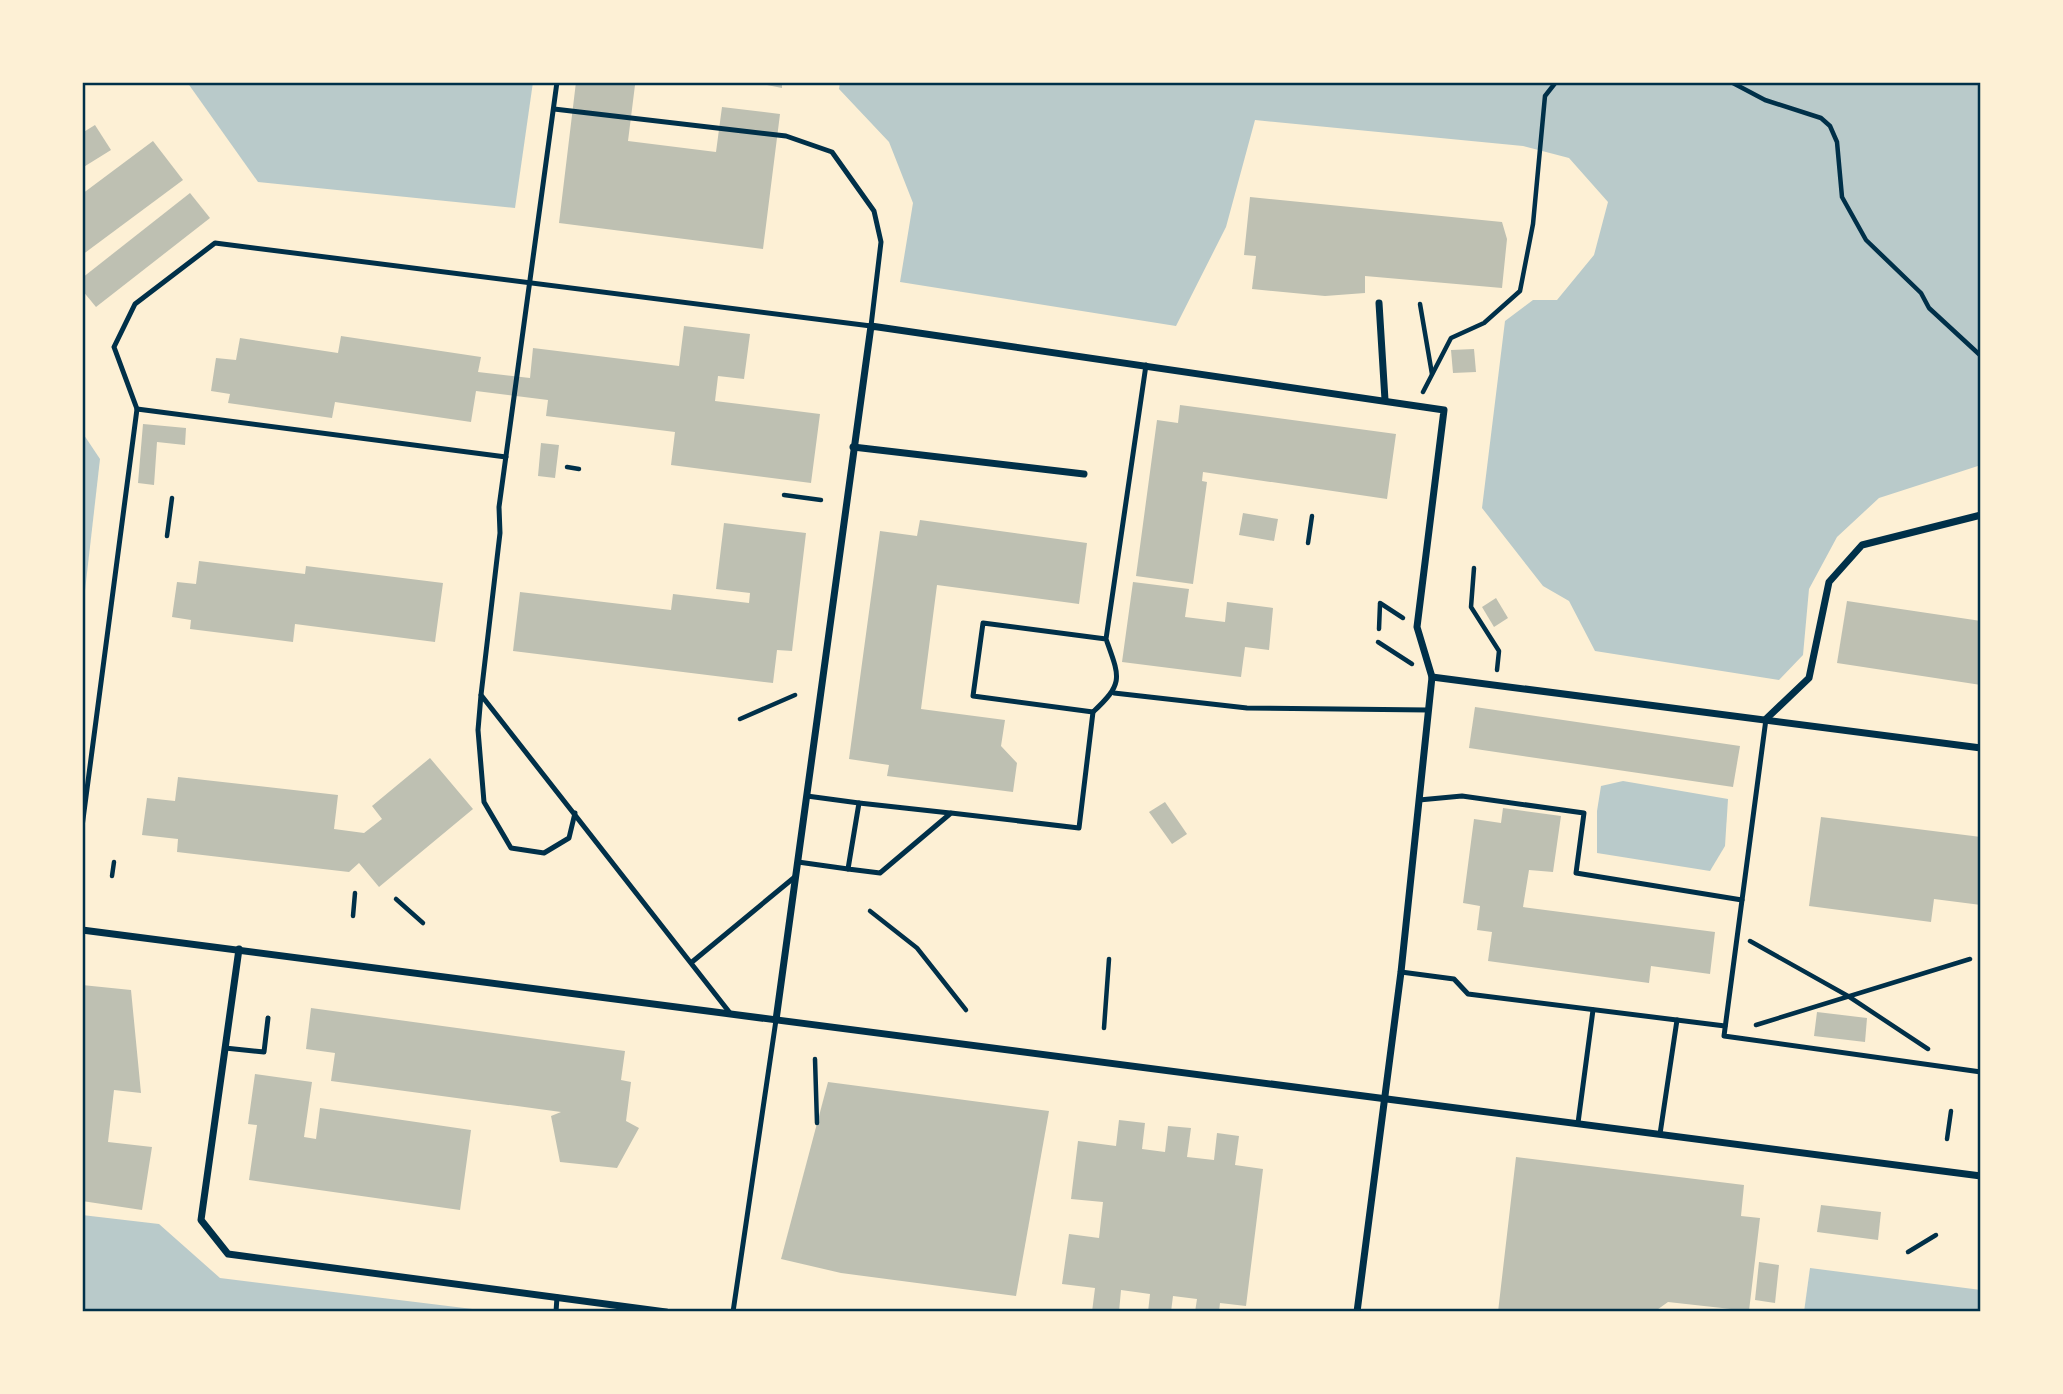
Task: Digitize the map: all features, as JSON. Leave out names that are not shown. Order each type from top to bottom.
[{"type":"street","points":[[1379,303],[1385,400]]},
{"type":"street","points":[[776,1020],[852,447],[871,326],[1444,410],[1417,627],[1432,677],[1401,972],[1357,1312]]},
{"type":"street","points":[[852,447],[1084,474]]},
{"type":"street","points":[[1766,719],[1809,678],[1829,582],[1862,545],[1981,515]]},
{"type":"street","points":[[1432,677],[1981,748]]},
{"type":"street","points":[[82,930],[1981,1176]]},
{"type":"street","points":[[239,949],[201,1220],[228,1254],[666,1312]]},
{"type":"lane","points":[[557,82],[506,457],[478,730],[484,802],[511,848],[544,853],[569,838],[575,813]]},
{"type":"lane","points":[[82,827],[137,409],[114,347],[135,304],[215,243],[530,285],[871,326],[881,242],[874,211],[858,184],[832,152],[786,136],[554,109]]},
{"type":"lane","points":[[807,796],[1079,828],[1093,712],[1114,693],[1117,670],[1106,639],[1146,365]]},
{"type":"lane","points":[[137,409],[506,457]]},
{"type":"lane","points":[[1093,712],[973,696],[983,623],[1106,639]]},
{"type":"lane","points":[[1114,693],[1247,708],[1428,710]]},
{"type":"lane","points":[[481,695],[730,1013]]},
{"type":"lane","points":[[1766,719],[1724,1036],[1981,1072]]},
{"type":"lane","points":[[1419,800],[1462,796],[1584,813],[1576,873],[1742,900]]},
{"type":"lane","points":[[848,869],[859,803]]},
{"type":"lane","points":[[798,862],[880,873],[951,813]]},
{"type":"lane","points":[[692,962],[796,876]]},
{"type":"lane","points":[[1401,972],[1454,979],[1468,994],[1725,1026]]},
{"type":"lane","points":[[1577,1123],[1593,1010]]},
{"type":"lane","points":[[225,1048],[264,1052],[268,1018]]},
{"type":"lane","points":[[733,1312],[776,1020]]},
{"type":"lane","points":[[1660,1134],[1677,1020]]},
{"type":"lane","points":[[556,1312],[557,1297]]},
{"type":"path","points":[[1416,405],[1451,338],[1483,323],[1520,291],[1534,224],[1545,96],[1556,82]]},
{"type":"path","points":[[1731,82],[1765,100],[1821,118],[1830,127],[1837,142],[1842,197],[1866,240],[1921,293],[1929,308],[1981,356]]},
{"type":"path","points":[[1420,304],[1432,374]]},
{"type":"path","points":[[567,467],[579,469]]},
{"type":"path","points":[[784,495],[821,500]]},
{"type":"path","points":[[167,537],[172,498]]},
{"type":"path","points":[[1308,542],[1312,516]]},
{"type":"path","points":[[1474,568],[1471,607],[1499,652]]},
{"type":"path","points":[[1379,629],[1380,603],[1417,627]]},
{"type":"path","points":[[1378,642],[1432,677]]},
{"type":"path","points":[[740,719],[795,695]]},
{"type":"path","points":[[112,876],[114,862]]},
{"type":"path","points":[[353,916],[355,893]]},
{"type":"path","points":[[396,899],[423,923]]},
{"type":"path","points":[[870,911],[917,948],[967,1010]]},
{"type":"path","points":[[1737,933],[1848,996],[1956,1069]]},
{"type":"path","points":[[1104,1028],[1110,959]]},
{"type":"path","points":[[1724,1036],[1970,959]]},
{"type":"path","points":[[815,1059],[817,1123]]},
{"type":"path","points":[[1947,1139],[1951,1111]]},
{"type":"path","points":[[1908,1252],[1936,1235]]},
{"type":"shaded area","points":[[187,82],[533,82],[515,208],[258,182]]},
{"type":"shaded area","points":[[840,82],[1981,82],[1981,465],[1879,498],[1837,537],[1809,589],[1803,655],[1779,680],[1595,651],[1569,601],[1543,586],[1482,508],[1505,321],[1533,300],[1557,300],[1594,255],[1608,202],[1569,158],[1523,146],[1255,120],[1226,227],[1176,326],[900,282],[913,203],[889,142],[839,89]]},
{"type":"shaded area","points":[[82,432],[100,459],[82,617]]},
{"type":"shaded area","points":[[1623,781],[1728,799],[1725,846],[1710,871],[1597,853],[1597,811],[1601,786]]},
{"type":"shaded area","points":[[82,1215],[159,1224],[220,1278],[497,1312],[82,1312]]},
{"type":"shaded area","points":[[1810,1268],[1981,1290],[1981,1312],[1804,1312]]},
{"type":"building","points":[[576,82],[635,85],[628,141],[716,152],[722,107],[780,114],[763,249],[559,223]]},
{"type":"building","points":[[752,82],[782,82],[782,88]]},
{"type":"building","points":[[95,125],[111,150],[82,168],[82,133]]},
{"type":"building","points":[[153,141],[183,180],[82,255],[82,194]]},
{"type":"building","points":[[190,193],[210,218],[96,307],[82,290],[82,278]]},
{"type":"building","points":[[1250,197],[1502,222],[1507,239],[1502,288],[1365,276],[1365,293],[1325,296],[1252,289],[1256,256],[1244,255]]},
{"type":"building","points":[[684,326],[750,334],[744,379],[718,376],[715,401],[820,414],[811,483],[671,465],[675,432],[546,416],[548,400],[476,391],[471,422],[335,402],[332,418],[228,403],[230,394],[211,391],[216,358],[236,360],[240,338],[338,353],[341,336],[481,357],[478,372],[530,378],[533,348],[679,366]]},
{"type":"building","points":[[1474,349],[1476,372],[1453,373],[1451,350]]},
{"type":"building","points":[[1180,405],[1396,434],[1387,499],[1203,472],[1202,481],[1207,482],[1193,584],[1136,576],[1157,420],[1178,423]]},
{"type":"building","points":[[143,424],[186,428],[185,445],[157,442],[154,485],[138,483]]},
{"type":"building","points":[[541,443],[559,445],[555,478],[538,476]]},
{"type":"building","points":[[1243,513],[1278,519],[1274,541],[1239,535]]},
{"type":"building","points":[[920,520],[1087,543],[1079,604],[937,585],[921,709],[1005,720],[1001,746],[1017,763],[1013,792],[887,776],[889,765],[849,759],[880,531],[917,536]]},
{"type":"building","points":[[724,523],[806,533],[792,651],[777,650],[773,683],[513,651],[520,592],[671,610],[673,594],[749,603],[750,593],[716,589]]},
{"type":"building","points":[[199,561],[305,574],[306,566],[443,583],[435,642],[295,624],[293,642],[190,629],[191,620],[172,617],[177,582],[196,584]]},
{"type":"building","points":[[1133,582],[1189,589],[1185,617],[1225,622],[1227,602],[1273,608],[1269,650],[1245,647],[1241,677],[1122,662]]},
{"type":"building","points":[[1496,598],[1508,618],[1494,627],[1482,607]]},
{"type":"building","points":[[1847,601],[1981,621],[1981,685],[1837,663]]},
{"type":"building","points":[[1475,707],[1740,746],[1733,787],[1469,748]]},
{"type":"building","points":[[430,758],[473,809],[379,887],[359,863],[349,872],[177,852],[178,839],[142,835],[147,798],[175,801],[178,777],[338,795],[334,829],[364,833],[382,819],[372,806]]},
{"type":"building","points":[[1165,802],[1187,834],[1172,844],[1149,812]]},
{"type":"building","points":[[1503,808],[1561,816],[1553,872],[1529,870],[1523,907],[1715,932],[1710,974],[1651,966],[1649,983],[1488,961],[1492,932],[1477,930],[1480,906],[1463,903],[1474,819],[1501,823]]},
{"type":"building","points":[[1821,817],[1981,837],[1981,905],[1934,899],[1931,922],[1809,906]]},
{"type":"building","points":[[82,985],[131,990],[141,1093],[114,1090],[108,1142],[152,1147],[142,1210],[82,1201]]},
{"type":"building","points":[[311,1008],[625,1051],[621,1080],[631,1082],[626,1121],[639,1128],[617,1168],[560,1162],[551,1116],[561,1112],[331,1081],[335,1053],[306,1049]]},
{"type":"building","points":[[1817,1012],[1867,1018],[1865,1042],[1814,1036]]},
{"type":"building","points":[[255,1074],[312,1082],[304,1137],[316,1139],[320,1108],[471,1130],[460,1210],[249,1180],[257,1125],[248,1124]]},
{"type":"building","points":[[828,1082],[1049,1111],[1016,1296],[841,1273],[781,1259]]},
{"type":"building","points":[[1119,1120],[1145,1123],[1142,1149],[1165,1152],[1168,1126],[1191,1128],[1187,1157],[1214,1160],[1217,1133],[1239,1136],[1235,1165],[1263,1169],[1246,1306],[1220,1303],[1219,1312],[1195,1312],[1197,1299],[1173,1296],[1171,1312],[1148,1312],[1150,1294],[1121,1290],[1119,1312],[1092,1312],[1095,1288],[1062,1284],[1069,1234],[1099,1238],[1103,1202],[1071,1199],[1078,1141],[1116,1146]]},
{"type":"building","points":[[1516,1157],[1744,1185],[1741,1216],[1760,1218],[1749,1311],[1668,1302],[1654,1312],[1498,1312]]},
{"type":"building","points":[[1821,1205],[1881,1212],[1878,1240],[1817,1232]]},
{"type":"building","points":[[1759,1262],[1779,1265],[1775,1303],[1755,1300]]}]
